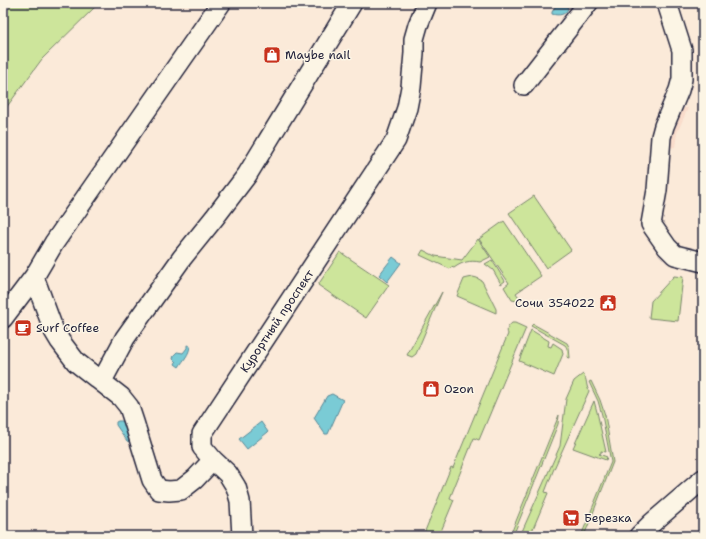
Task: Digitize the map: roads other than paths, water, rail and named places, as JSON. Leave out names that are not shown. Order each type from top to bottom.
[{"type":"street","points":[[3,318],[34,277],[54,244],[221,3]]},
{"type":"street","points":[[102,381],[126,338],[177,264],[247,175],[352,3]]},
{"type":"street","name":"Курортный проспект","points":[[242,536],[240,501],[236,487],[228,474],[202,447],[202,434],[396,140],[407,108],[411,87],[414,39],[427,3]]},
{"type":"street","points":[[524,85],[588,3]]},
{"type":"street","points":[[668,3],[682,50],[682,79],[661,137],[657,190],[651,224],[667,247],[675,255],[703,262]]},
{"type":"street","points":[[34,277],[54,330],[60,341],[76,362],[122,397],[128,407],[152,480],[159,490],[168,492],[181,490],[195,479],[213,460]]},
{"type":"street","points":[[639,536],[703,479]]},
{"type":"water","points":[[556,3],[567,3],[566,6],[568,8],[564,14],[552,14],[557,4]]},
{"type":"water","points":[[393,257],[401,263],[387,282],[379,275]]},
{"type":"water","points":[[187,345],[190,346],[189,352],[179,367],[175,364],[176,362],[173,359],[174,355],[177,352],[183,353],[187,348]]},
{"type":"water","points":[[332,394],[343,400],[328,434],[325,434],[314,418],[327,396]]},
{"type":"water","points":[[126,421],[131,441],[127,441],[116,425],[116,422]]},
{"type":"water","points":[[261,422],[268,432],[247,449],[239,439]]},
{"type":"place","name":"Maybe nail","points":[[272,55]]},
{"type":"place","name":"Сочи 354022","points":[[608,303]]},
{"type":"place","name":"Surf Coffee","points":[[23,328]]},
{"type":"place","name":"Ozon","points":[[431,389]]},
{"type":"place","name":"Березка","points":[[571,518]]}]
